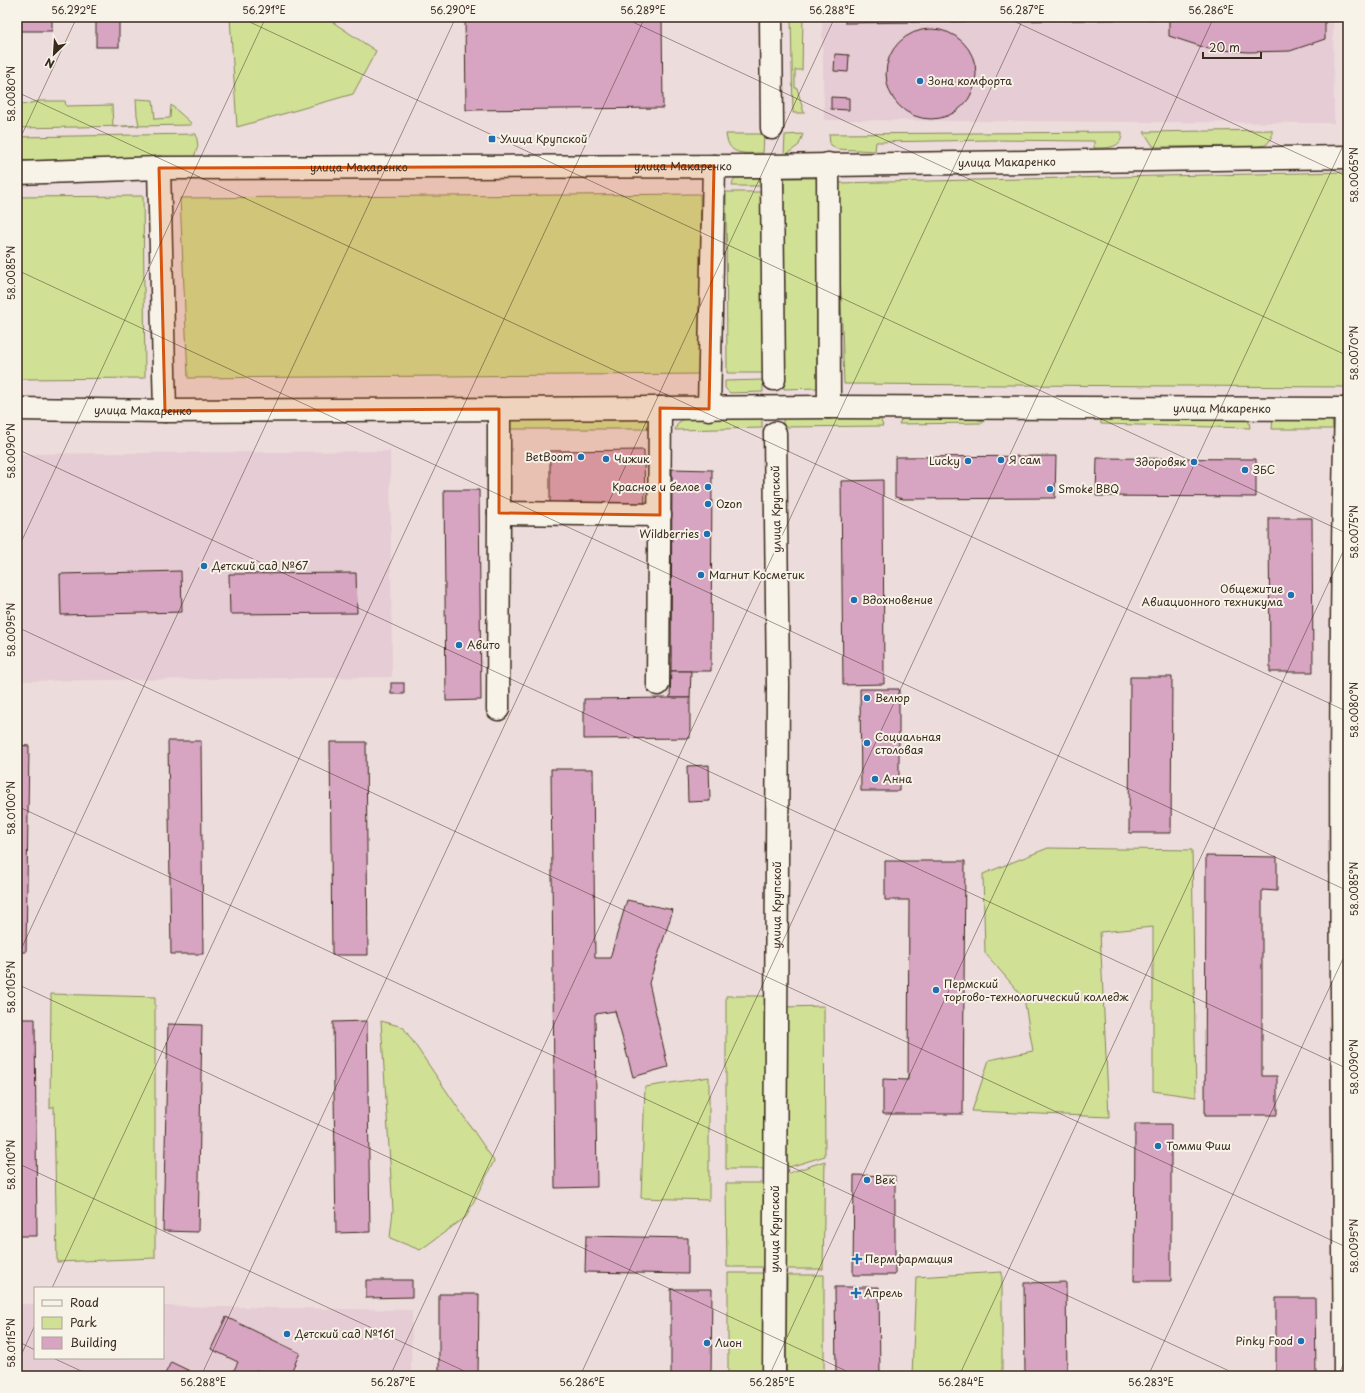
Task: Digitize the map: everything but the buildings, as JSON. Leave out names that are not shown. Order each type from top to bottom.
[{"type":"main road","points":[[772,17],[772,128]]},
{"type":"main road","name":"улица Макаренко","points":[[17,173],[160,168],[714,166],[1348,157]]},
{"type":"main road","points":[[828,164],[829,407]]},
{"type":"main road","points":[[709,409],[714,166]]},
{"type":"main road","points":[[160,168],[165,411]]},
{"type":"main road","points":[[772,180],[774,379]]},
{"type":"main road","name":"улица Макаренко","points":[[17,409],[165,411],[709,409],[829,407],[1347,409]]},
{"type":"main road","points":[[658,684],[660,408]]},
{"type":"main road","points":[[498,709],[500,514],[499,409]]},
{"type":"main road","points":[[1345,1376],[1341,689],[1343,502],[1347,409]]},
{"type":"main road","name":"улица Крупской","points":[[774,1376],[778,687],[775,434]]},
{"type":"main road","points":[[500,514],[660,515]]},
{"type":"highlighted area","points":[[714,166],[709,409],[660,408],[660,515],[499,513],[499,409],[165,411],[159,168]]},
{"type":"shaded area","points":[[822,17],[1333,17],[1334,123],[824,120]]},
{"type":"shaded area","name":"Детский сад №67","points":[[390,451],[392,677],[17,681],[17,454]]},
{"type":"shaded area","name":"Детский сад №161","points":[[17,1304],[34,1304],[34,1359],[164,1359],[164,1306],[412,1310],[411,1376],[17,1376]]},
{"type":"green space","points":[[230,17],[325,17],[376,51],[353,94],[237,127]]},
{"type":"green space","points":[[791,17],[803,17],[802,70],[795,70],[795,88],[797,88],[804,113],[793,113]]},
{"type":"green space","points":[[136,99],[153,100],[155,119],[170,118],[171,105],[191,123],[191,125],[124,126],[139,125]]},
{"type":"green space","points":[[40,101],[65,101],[66,106],[112,105],[113,126],[17,128],[17,106]]},
{"type":"green space","points":[[1272,130],[1272,138],[1266,145],[1258,146],[1157,147],[1153,146],[1144,132]]},
{"type":"green space","points":[[1122,132],[1122,138],[1117,145],[1104,148],[1094,148],[1094,141],[992,140],[876,142],[875,151],[837,149],[830,144],[829,134]]},
{"type":"green space","points":[[196,134],[198,146],[194,157],[17,161],[17,137]]},
{"type":"green space","points":[[726,134],[764,134],[763,153],[744,153],[734,150],[730,147]]},
{"type":"green space","points":[[803,134],[799,145],[784,156],[785,135]]},
{"type":"green space","points":[[1348,172],[1348,387],[844,384],[837,183]]},
{"type":"green space","points":[[735,178],[764,178],[765,186],[732,186]]},
{"type":"green space","points":[[784,178],[817,178],[817,388],[784,389]]},
{"type":"green space","points":[[726,192],[764,192],[765,373],[727,373]]},
{"type":"green space","points":[[700,194],[704,374],[188,378],[180,198]]},
{"type":"green space","points":[[143,196],[145,378],[17,379],[17,197]]},
{"type":"green space","points":[[763,380],[763,392],[730,393],[725,388],[725,381]]},
{"type":"green space","points":[[1143,412],[1248,417],[1250,428],[1101,424],[1101,420]]},
{"type":"green space","points":[[944,413],[984,421],[983,423],[899,424],[902,418]]},
{"type":"green space","points":[[783,416],[880,418],[883,426],[783,427]]},
{"type":"green space","points":[[507,418],[643,418],[651,420],[656,429],[505,429]]},
{"type":"green space","points":[[685,418],[762,418],[762,428],[675,430],[678,423]]},
{"type":"green space","points":[[1273,419],[1332,419],[1333,429],[1272,429]]},
{"type":"green space","points":[[1048,848],[1192,850],[1196,1097],[1153,1091],[1153,927],[1100,932],[1109,1117],[972,1111],[989,1060],[1033,1051],[1024,998],[985,953],[983,874]]},
{"type":"green space","points":[[51,994],[155,997],[155,1258],[57,1262],[54,1106],[50,1109]]},
{"type":"green space","points":[[726,996],[766,996],[765,1169],[726,1169]]},
{"type":"green space","points":[[824,1006],[825,1156],[786,1168],[785,1007]]},
{"type":"green space","points":[[381,1021],[403,1027],[494,1161],[466,1217],[420,1250],[390,1238],[393,1210]]},
{"type":"green space","points":[[709,1077],[709,1200],[641,1198],[645,1087]]},
{"type":"green space","points":[[825,1161],[823,1269],[784,1269],[786,1174]]},
{"type":"green space","points":[[726,1183],[764,1183],[764,1267],[727,1267]]},
{"type":"green space","points":[[1002,1272],[1002,1376],[912,1376],[916,1277]]},
{"type":"green space","points":[[728,1273],[764,1273],[765,1374],[728,1374]]},
{"type":"green space","points":[[787,1275],[824,1275],[824,1376],[786,1376]]},
{"type":"place","name":"Зона комфорта","points":[[920,81]]},
{"type":"place","name":"Улица Крупской","points":[[492,139]]},
{"type":"place","name":"BetBoom","points":[[581,457]]},
{"type":"place","name":"Чижик","points":[[606,459]]},
{"type":"place","name":"Я сам","points":[[1001,460]]},
{"type":"place","name":"Lucky","points":[[968,461]]},
{"type":"place","name":"Здоровяк","points":[[1194,462]]},
{"type":"place","name":"ЗБС","points":[[1245,470]]},
{"type":"place","name":"Красное и белое","points":[[708,487]]},
{"type":"place","name":"Smoke BBQ","points":[[1050,489]]},
{"type":"place","name":"Ozon","points":[[708,504]]},
{"type":"place","name":"Wildberries","points":[[707,534]]},
{"type":"place","name":"Детский сад №67","points":[[204,566]]},
{"type":"place","name":"Магнит Косметик","points":[[701,575]]},
{"type":"place","name":"Общежитие Авиационного техникума","points":[[1291,595]]},
{"type":"place","name":"Вдохновение","points":[[854,600]]},
{"type":"place","name":"Авито","points":[[459,645]]},
{"type":"place","name":"Велюр","points":[[867,698]]},
{"type":"place","name":"Социальная столовая","points":[[867,743]]},
{"type":"place","name":"Анна","points":[[875,779]]},
{"type":"place","name":"Пермский торгово-технологический колледж","points":[[936,990]]},
{"type":"place","name":"Томми Фиш","points":[[1158,1146]]},
{"type":"place","name":"Век","points":[[867,1180]]},
{"type":"place","name":"Пермфармация","points":[[857,1259]]},
{"type":"place","name":"Апрель","points":[[856,1293]]},
{"type":"place","name":"Детский сад №161","points":[[287,1334]]},
{"type":"place","name":"Pinky Food","points":[[1301,1341]]},
{"type":"place","name":"Лион","points":[[707,1343]]}]
